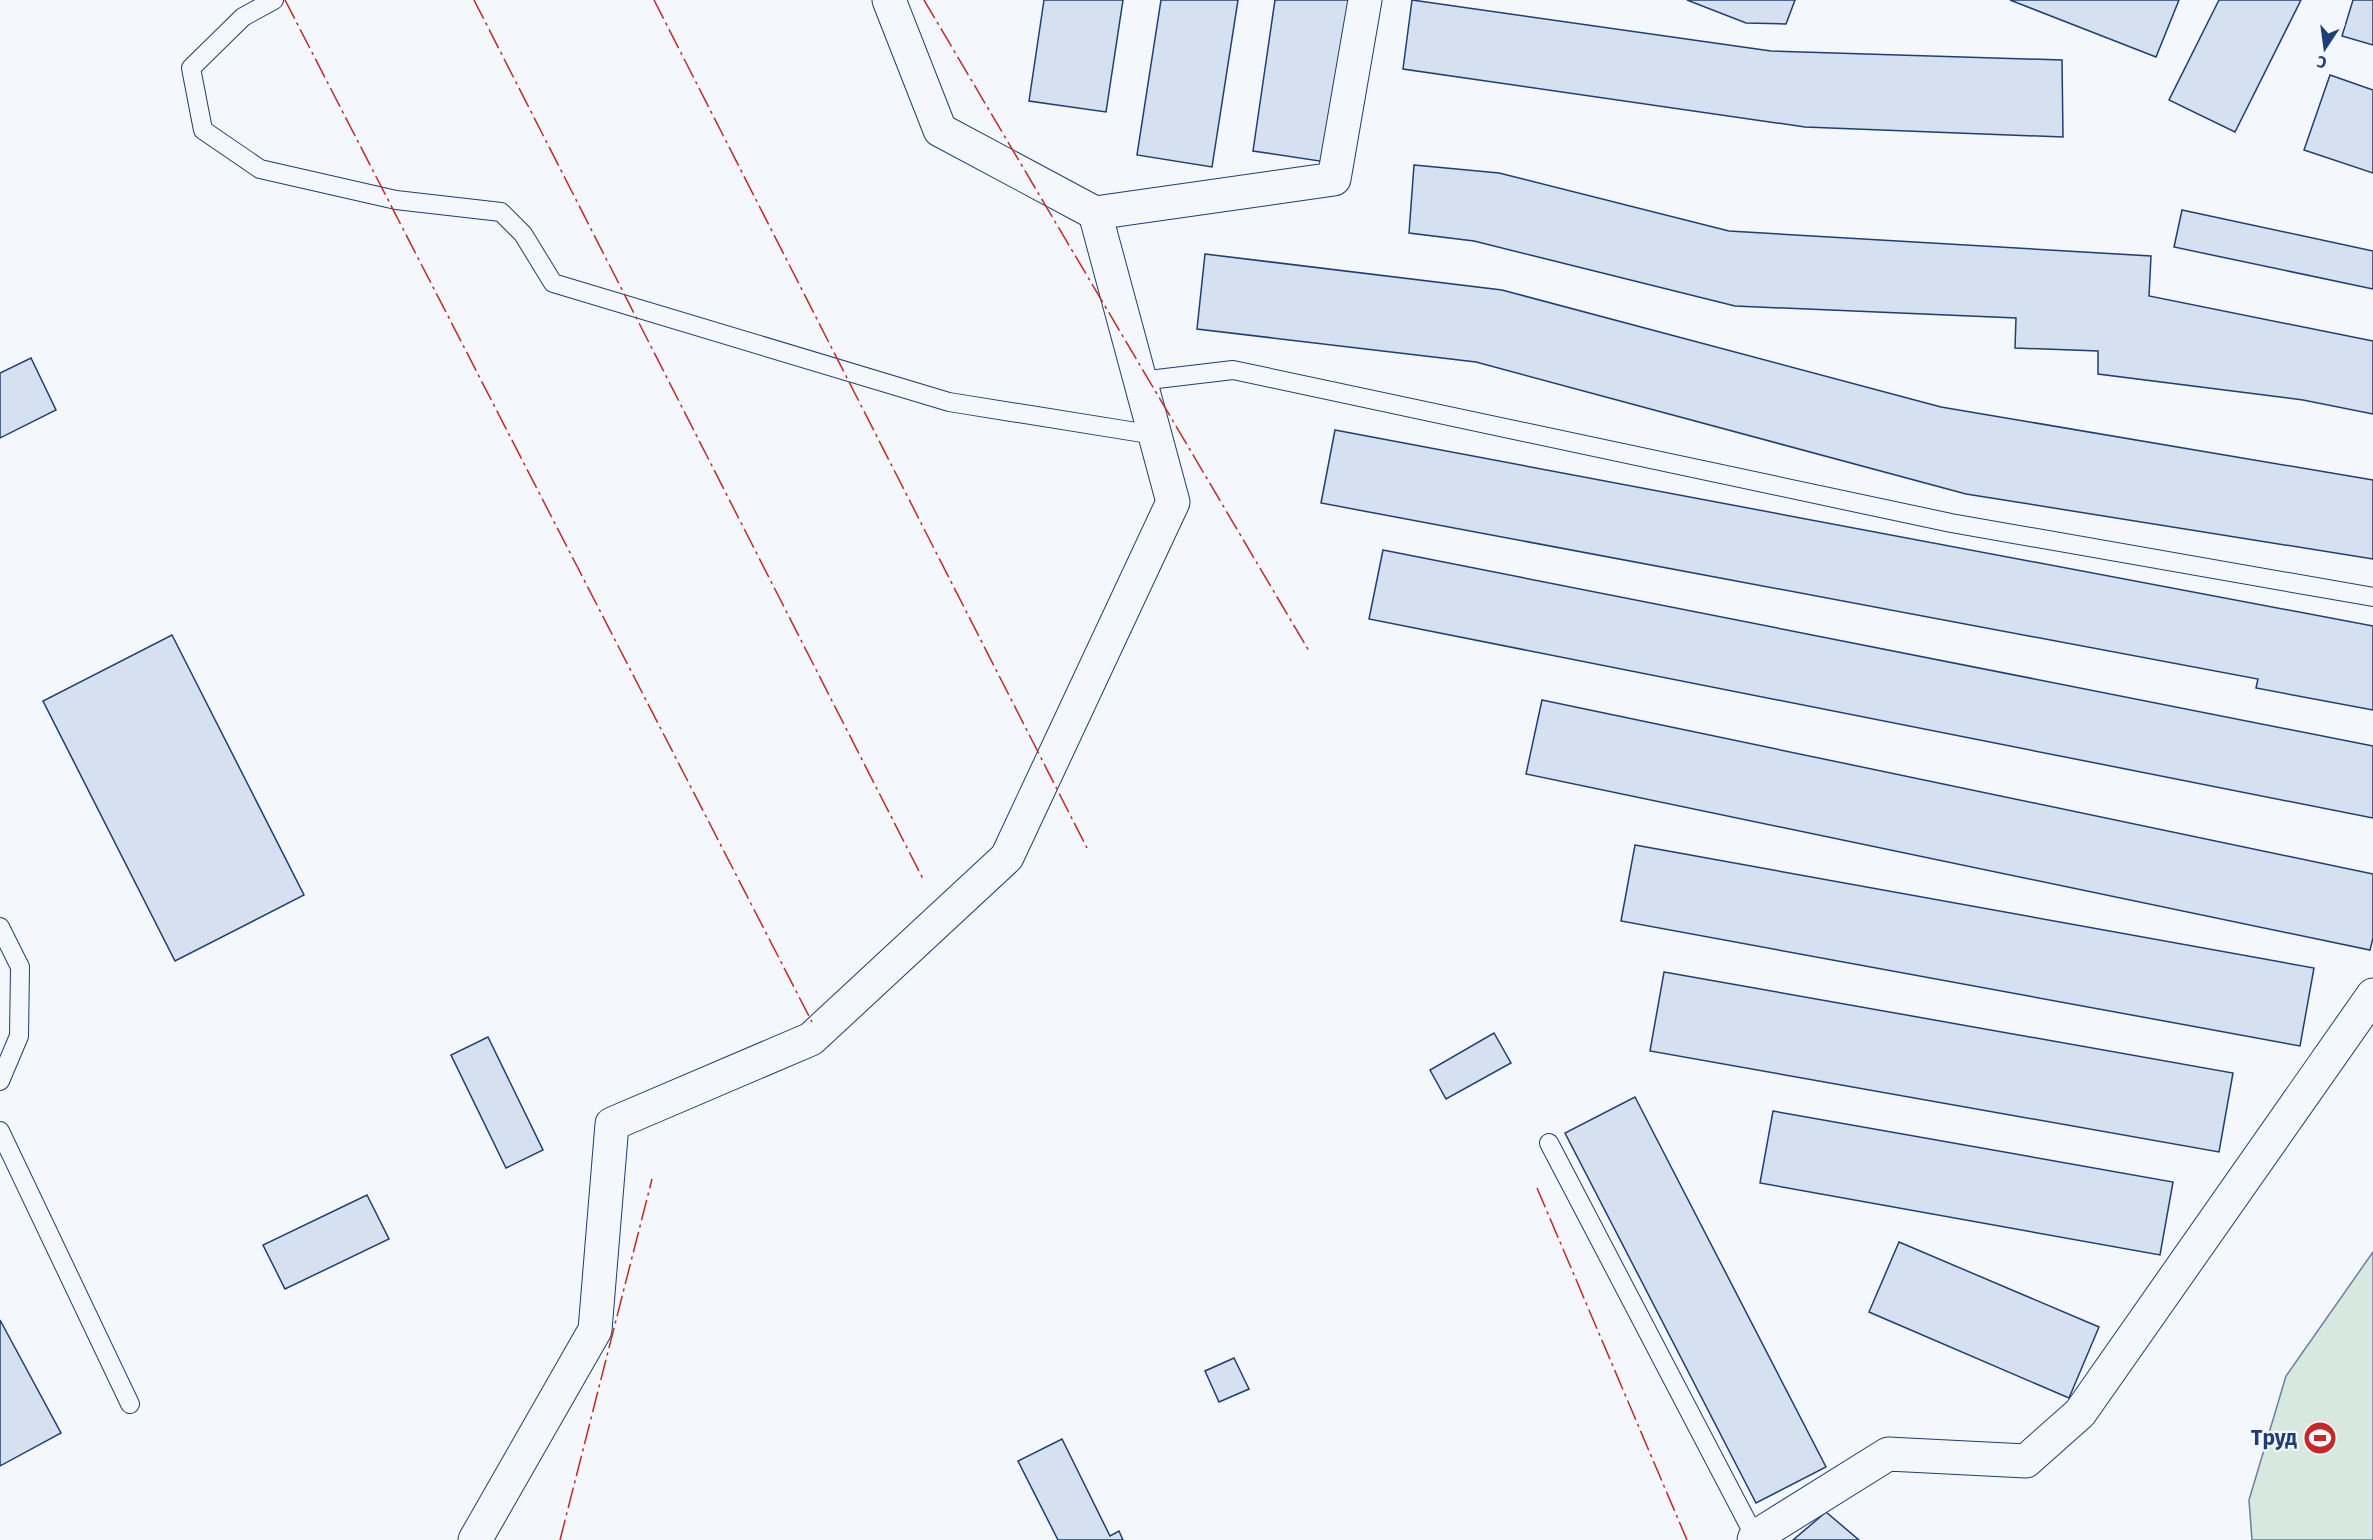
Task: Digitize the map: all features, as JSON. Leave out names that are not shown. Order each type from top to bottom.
[{"type":"street","points":[[889,0],[940,130],[1095,213],[1334,179],[1365,0]]},
{"type":"street","points":[[475,1540],[595,1330],[612,1124],[811,1039],[1007,857],[1173,502],[1095,213]]},
{"type":"street","points":[[1754,1539],[1888,1454],[2026,1461],[2080,1413],[2373,995]]},
{"type":"lane","points":[[274,0],[243,17],[191,68],[203,130],[260,169],[396,201],[501,212],[523,234],[553,283],[949,402],[1155,435]]},
{"type":"lane","points":[[1140,381],[1233,370],[1951,524],[2373,597]]},
{"type":"lane","points":[[0,927],[20,967],[19,1036],[0,1082]]},
{"type":"lane","points":[[0,1131],[130,1404]]},
{"type":"lane","points":[[1550,1143],[1754,1539]]},
{"type":"shaded area","name":"Труд","points":[[2373,1252],[2373,1540],[2252,1540],[2249,1500],[2286,1376]]},
{"type":"building","points":[[1044,0],[1123,0],[1106,112],[1029,101]]},
{"type":"building","points":[[1161,0],[1238,0],[1212,167],[1137,155]]},
{"type":"building","points":[[1275,0],[1350,0],[1326,162],[1253,151]]},
{"type":"building","points":[[1412,0],[1771,51],[2062,60],[2063,137],[1805,127],[1403,69]]},
{"type":"building","points":[[1687,0],[1795,0],[1786,24],[1746,23]]},
{"type":"building","points":[[2010,0],[2179,0],[2156,57]]},
{"type":"building","points":[[2219,0],[2301,0],[2235,132],[2169,100]]},
{"type":"building","points":[[2353,0],[2373,0],[2373,45],[2342,36]]},
{"type":"building","points":[[2330,75],[2373,90],[2373,173],[2304,150]]},
{"type":"building","points":[[1414,165],[1499,173],[1729,231],[2151,256],[2149,296],[2373,341],[2373,414],[2303,400],[2098,374],[2098,351],[2015,348],[2016,318],[1735,306],[1474,241],[1409,233]]},
{"type":"building","points":[[2182,210],[2373,251],[2373,289],[2174,247]]},
{"type":"building","points":[[1205,254],[1502,290],[1941,407],[2373,480],[2373,559],[1966,494],[1476,362],[1197,329]]},
{"type":"building","points":[[31,358],[56,410],[0,438],[0,373]]},
{"type":"building","points":[[1335,430],[2373,626],[2373,710],[2256,688],[2258,679],[1321,503]]},
{"type":"building","points":[[1383,550],[2373,746],[2373,818],[1369,619]]},
{"type":"building","points":[[172,635],[304,895],[175,961],[43,701]]},
{"type":"building","points":[[1542,700],[2373,874],[2373,938],[2370,950],[1526,774]]},
{"type":"building","points":[[1635,845],[2314,968],[2300,1046],[1621,921]]},
{"type":"building","points":[[1664,972],[2233,1073],[2219,1152],[1650,1051]]},
{"type":"building","points":[[1494,1033],[1511,1063],[1446,1099],[1430,1070]]},
{"type":"building","points":[[488,1037],[543,1150],[506,1168],[451,1055]]},
{"type":"building","points":[[1635,1097],[1826,1467],[1756,1503],[1565,1133]]},
{"type":"building","points":[[1773,1111],[2173,1182],[2160,1255],[1760,1183]]},
{"type":"building","points":[[367,1195],[389,1239],[285,1289],[263,1245]]},
{"type":"building","points":[[1899,1242],[2099,1327],[2069,1398],[1869,1312]]},
{"type":"building","points":[[0,1320],[61,1433],[0,1466]]},
{"type":"building","points":[[1234,1358],[1249,1389],[1219,1402],[1205,1371]]},
{"type":"building","points":[[1062,1439],[1110,1536],[1119,1531],[1123,1540],[1058,1540],[1018,1461]]},
{"type":"building","points":[[1826,1512],[1859,1540],[1793,1540]]},
{"type":"power","points":[[285,0],[812,1022]]},
{"type":"power","points":[[474,0],[923,879]]},
{"type":"power","points":[[654,0],[1087,848]]},
{"type":"power","points":[[924,0],[1309,651]]},
{"type":"power","points":[[560,1540],[652,1179]]},
{"type":"power","points":[[1537,1188],[1687,1540]]},
{"type":"place","name":"Труд","points":[[2320,1438]]}]
